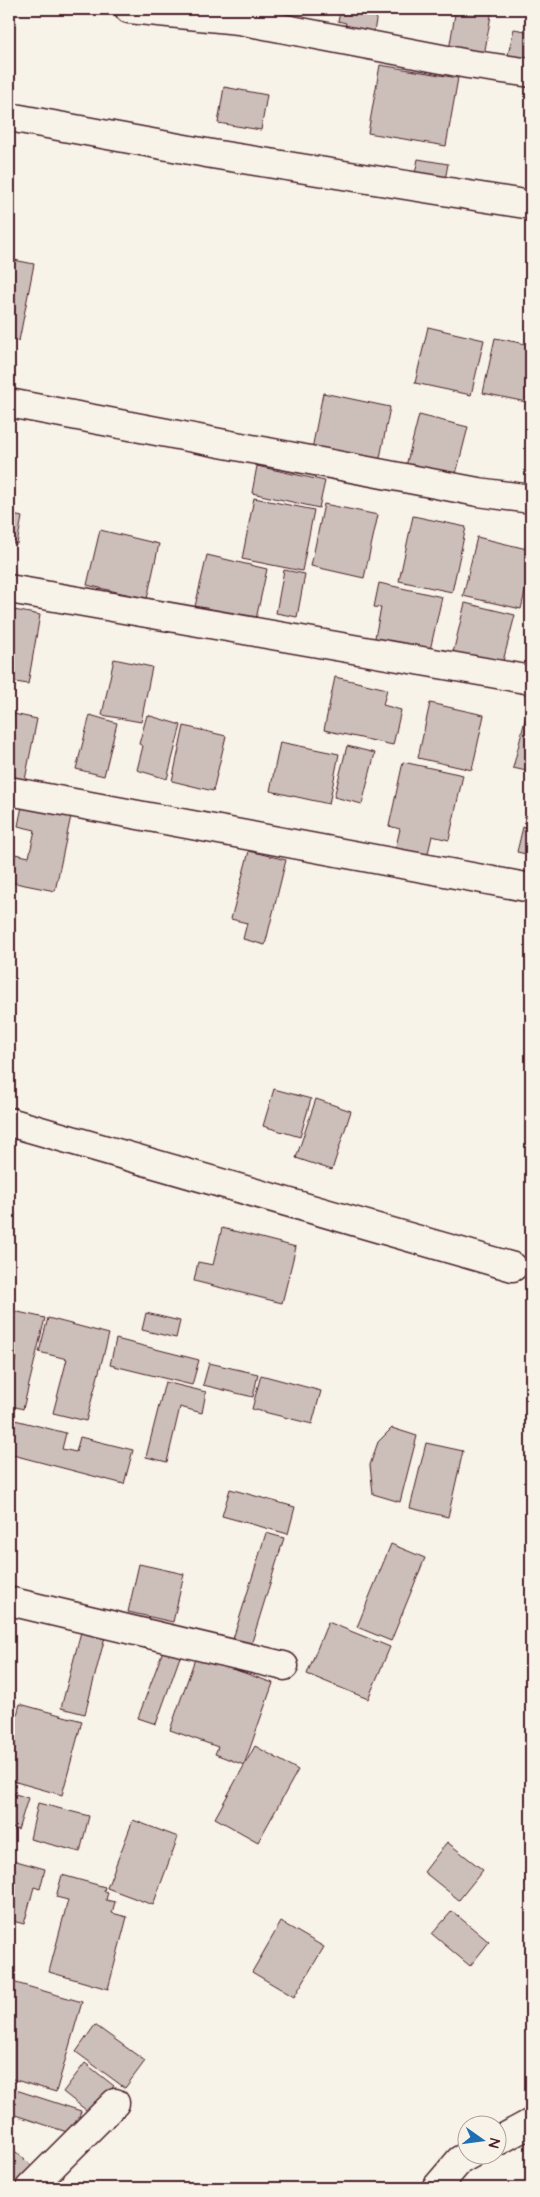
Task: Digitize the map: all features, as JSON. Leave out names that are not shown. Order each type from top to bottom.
[{"type":"street","points":[[129,9],[240,14],[468,64],[531,73]]},
{"type":"street","points":[[9,117],[212,154],[531,205]]},
{"type":"street","points":[[9,403],[478,492],[531,499]]},
{"type":"street","points":[[9,589],[531,680]]},
{"type":"street","points":[[9,791],[531,888]]},
{"type":"street","points":[[9,1122],[513,1266]]},
{"type":"street","points":[[9,1601],[284,1666]]},
{"type":"street","points":[[30,2188],[115,2103]]},
{"type":"street","points":[[508,2136],[531,2123]]},
{"type":"street","points":[[436,2188],[458,2162]]},
{"type":"building","points":[[341,9],[378,9],[373,37],[344,32],[346,23],[338,21]]},
{"type":"building","points":[[432,9],[492,9],[484,56],[449,50],[455,14]]},
{"type":"building","points":[[514,29],[531,32],[531,65],[507,59]]},
{"type":"building","points":[[380,65],[458,78],[446,146],[368,133]]},
{"type":"building","points":[[224,87],[267,95],[261,130],[218,123]]},
{"type":"building","points":[[418,159],[448,164],[444,185],[414,179]]},
{"type":"building","points":[[9,259],[34,264],[19,341],[9,339]]},
{"type":"building","points":[[428,327],[484,340],[471,395],[415,383]]},
{"type":"building","points":[[495,338],[531,345],[531,403],[483,393]]},
{"type":"building","points":[[323,393],[390,407],[379,463],[312,449]]},
{"type":"building","points":[[419,415],[468,427],[455,478],[406,466]]},
{"type":"building","points":[[257,466],[325,481],[319,508],[252,493]]},
{"type":"building","points":[[254,498],[314,510],[302,571],[242,559]]},
{"type":"building","points":[[324,504],[378,515],[364,578],[311,566]]},
{"type":"building","points":[[9,514],[22,517],[17,544],[9,543]]},
{"type":"building","points":[[413,516],[466,527],[452,592],[399,581]]},
{"type":"building","points":[[100,530],[159,544],[147,599],[87,585]]},
{"type":"building","points":[[477,537],[531,550],[531,566],[521,609],[463,596]]},
{"type":"building","points":[[207,555],[267,569],[254,628],[193,615]]},
{"type":"building","points":[[284,570],[305,574],[297,617],[276,613]]},
{"type":"building","points":[[379,583],[442,597],[428,659],[373,647],[381,608],[374,607]]},
{"type":"building","points":[[465,603],[515,615],[501,669],[452,657]]},
{"type":"building","points":[[9,609],[40,615],[28,684],[9,681]]},
{"type":"building","points":[[114,659],[152,667],[141,722],[102,715]]},
{"type":"building","points":[[335,677],[387,689],[383,705],[401,710],[393,745],[324,730]]},
{"type":"building","points":[[430,703],[484,715],[472,770],[418,758]]},
{"type":"building","points":[[528,708],[531,709],[531,772],[513,768]]},
{"type":"building","points":[[9,713],[37,719],[25,780],[9,777]]},
{"type":"building","points":[[90,715],[117,723],[104,776],[76,769]]},
{"type":"building","points":[[147,715],[181,725],[167,779],[137,770],[143,746],[139,744]]},
{"type":"building","points":[[184,726],[226,736],[213,791],[172,781]]},
{"type":"building","points":[[280,742],[339,754],[329,804],[270,791]]},
{"type":"building","points":[[347,746],[375,753],[362,804],[334,797]]},
{"type":"building","points":[[403,762],[463,775],[449,840],[432,836],[426,862],[394,855],[400,829],[389,826]]},
{"type":"building","points":[[22,806],[71,816],[55,891],[10,882],[15,854],[29,857],[35,830],[18,826]]},
{"type":"building","points":[[9,823],[14,824],[9,846]]},
{"type":"building","points":[[523,827],[531,829],[531,855],[517,852]]},
{"type":"building","points":[[249,851],[286,860],[265,945],[243,939],[247,923],[231,919]]},
{"type":"building","points":[[274,1089],[311,1099],[300,1137],[263,1126]]},
{"type":"building","points":[[316,1099],[351,1111],[332,1170],[296,1158]]},
{"type":"building","points":[[222,1228],[296,1247],[282,1303],[194,1281],[198,1262],[213,1265]]},
{"type":"building","points":[[9,1310],[45,1318],[23,1409],[9,1405],[9,1388],[16,1357],[9,1355]]},
{"type":"building","points":[[146,1313],[180,1321],[176,1338],[142,1330]]},
{"type":"building","points":[[48,1318],[109,1334],[86,1421],[53,1413],[67,1359],[39,1352]]},
{"type":"building","points":[[116,1339],[199,1360],[192,1385],[110,1365]]},
{"type":"building","points":[[209,1363],[258,1374],[253,1397],[203,1385]]},
{"type":"building","points":[[261,1375],[321,1391],[312,1424],[252,1409]]},
{"type":"building","points":[[165,1382],[206,1392],[202,1413],[180,1407],[167,1462],[146,1457]]},
{"type":"building","points":[[15,1420],[66,1433],[62,1449],[76,1452],[80,1437],[133,1450],[124,1484],[9,1454],[9,1442]]},
{"type":"building","points":[[392,1428],[417,1436],[400,1502],[373,1494],[370,1465],[378,1442]]},
{"type":"building","points":[[426,1443],[463,1451],[448,1517],[410,1508]]},
{"type":"building","points":[[230,1489],[295,1507],[288,1534],[222,1516]]},
{"type":"building","points":[[266,1533],[284,1538],[251,1645],[233,1639]]},
{"type":"building","points":[[391,1544],[425,1558],[391,1641],[357,1627]]},
{"type":"building","points":[[139,1564],[184,1574],[173,1622],[128,1612]]},
{"type":"building","points":[[328,1622],[390,1647],[368,1699],[307,1674]]},
{"type":"building","points":[[82,1628],[106,1633],[85,1714],[61,1708]]},
{"type":"building","points":[[164,1648],[181,1654],[156,1724],[138,1718]]},
{"type":"building","points":[[196,1656],[273,1683],[244,1765],[215,1754],[218,1747],[170,1730]]},
{"type":"building","points":[[20,1704],[82,1721],[62,1795],[9,1780],[9,1745]]},
{"type":"building","points":[[255,1746],[298,1770],[258,1842],[215,1818]]},
{"type":"building","points":[[9,1792],[28,1798],[18,1830],[9,1827]]},
{"type":"building","points":[[38,1803],[89,1816],[80,1852],[30,1839]]},
{"type":"building","points":[[133,1820],[178,1837],[153,1905],[107,1888]]},
{"type":"building","points":[[447,1842],[483,1870],[459,1900],[424,1872]]},
{"type":"building","points":[[9,1859],[45,1869],[40,1889],[34,1887],[24,1924],[9,1920]]},
{"type":"building","points":[[62,1875],[105,1887],[104,1891],[108,1892],[106,1900],[115,1902],[112,1913],[127,1917],[108,1989],[49,1972],[68,1900],[56,1897]]},
{"type":"building","points":[[452,1911],[489,1942],[470,1966],[432,1934]]},
{"type":"building","points":[[281,1922],[324,1947],[294,1997],[252,1972]]},
{"type":"building","points":[[9,1981],[82,2002],[56,2092],[9,2078]]},
{"type":"building","points":[[95,2025],[145,2061],[125,2088],[76,2052]]},
{"type":"building","points":[[85,2063],[114,2086],[91,2114],[63,2092]]},
{"type":"building","points":[[13,2089],[81,2111],[73,2134],[9,2113],[9,2101]]},
{"type":"building","points":[[16,2152],[35,2169],[17,2188],[9,2180],[9,2160]]}]
